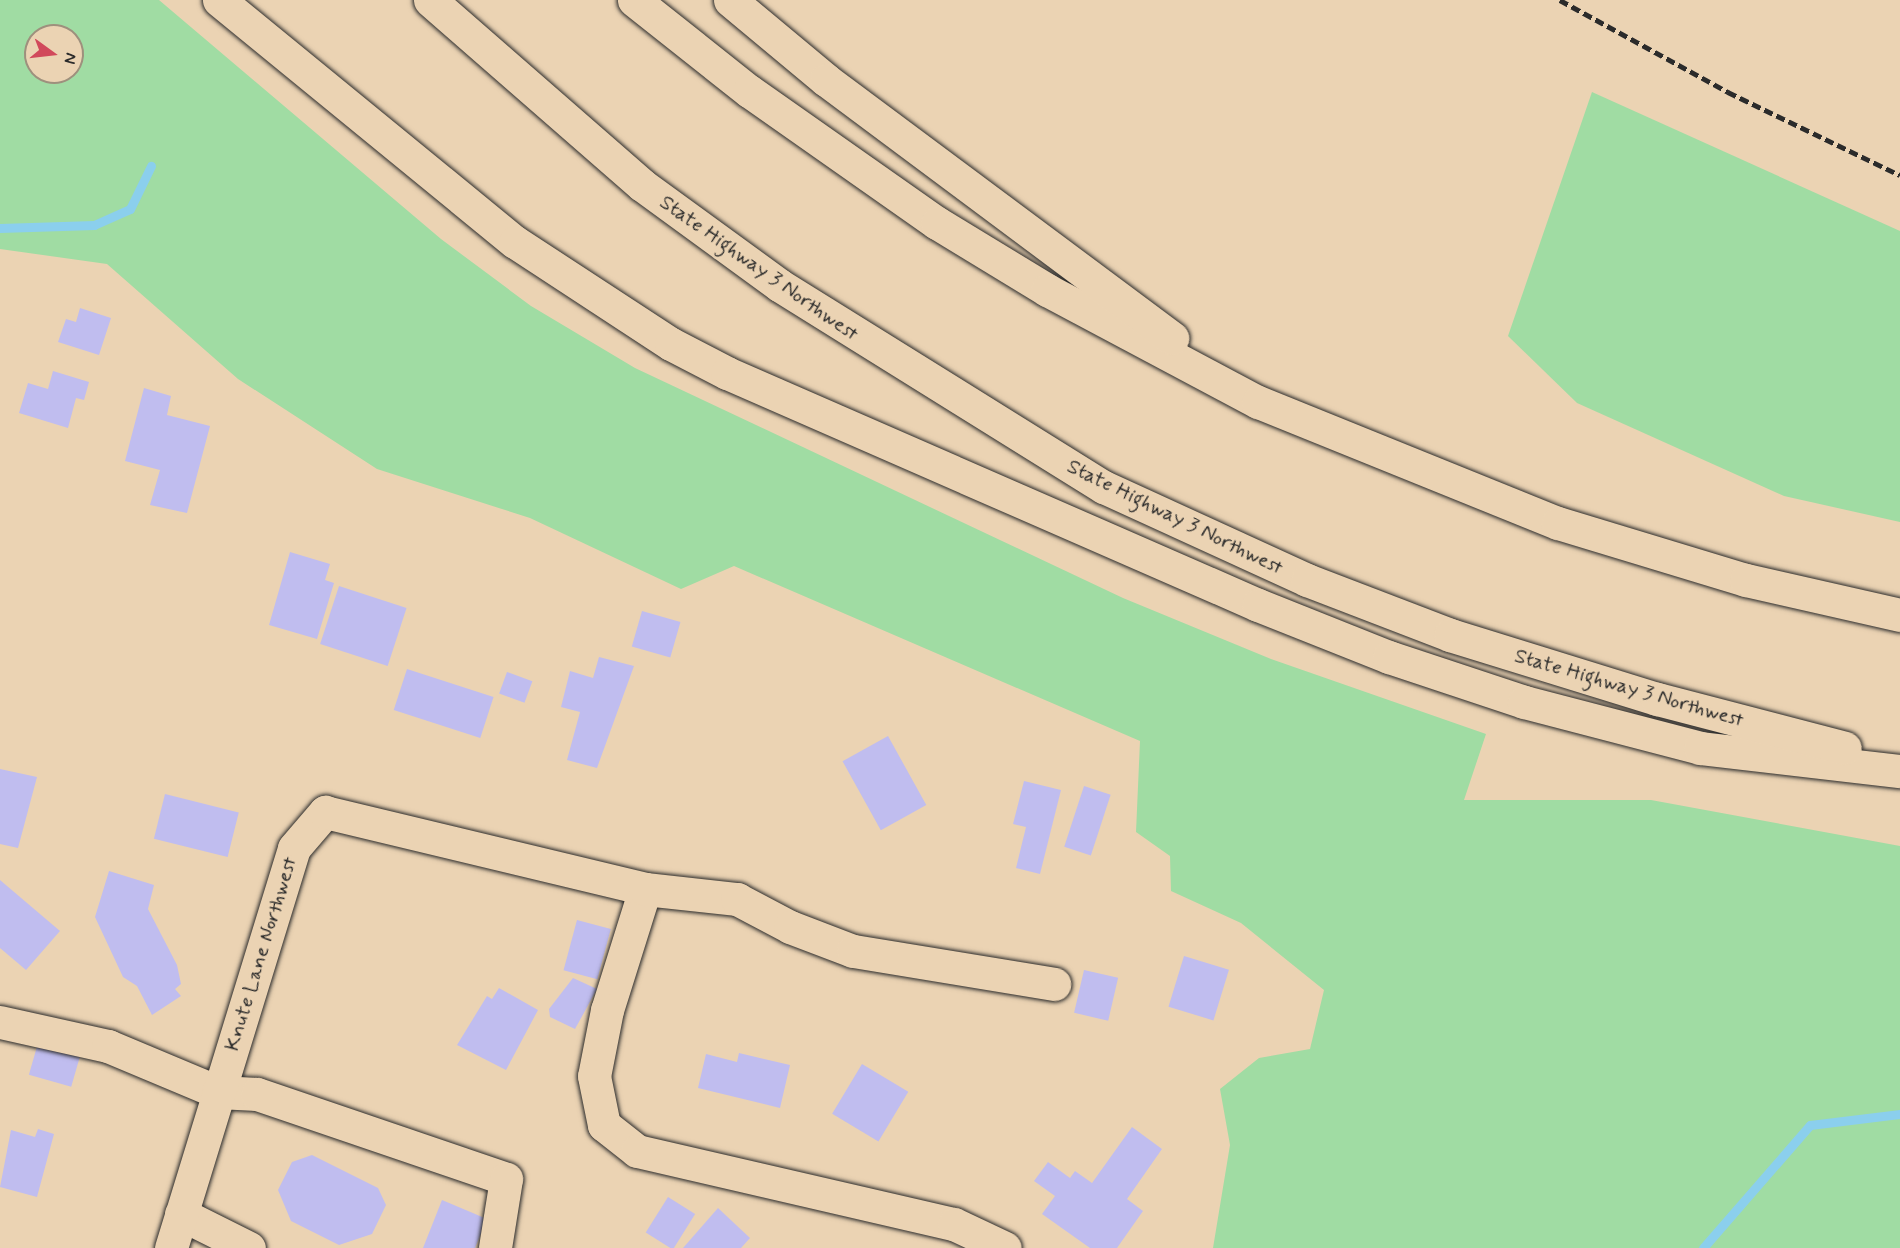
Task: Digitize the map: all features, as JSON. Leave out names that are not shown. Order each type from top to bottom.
[{"type":"main road","points":[[219,0],[515,242],[662,339],[727,373],[1258,606],[1389,657],[1524,702],[1700,748],[1900,771]]},
{"type":"main road","name":"State Highway 3 Northwest","points":[[430,0],[642,185],[761,272],[894,361],[1104,487],[1307,580],[1450,635],[1658,699],[1900,762]]},
{"type":"main road","points":[[634,0],[758,98],[937,223],[1047,290],[1258,402],[1558,523],[1746,580],[1900,615]]},
{"type":"main road","points":[[730,0],[826,80],[1258,402]]},
{"type":"main road","name":"Knute Lane Northwest","points":[[171,1248],[294,848],[325,812],[645,889]]},
{"type":"main road","points":[[1005,1248],[954,1224],[637,1151],[604,1125],[594,1076],[607,1010],[645,889],[737,899],[790,927],[853,951],[1054,984]]},
{"type":"main road","points":[[0,1022],[108,1046],[218,1092],[257,1094],[506,1179],[495,1248]]},
{"type":"main road","points":[[182,1214],[249,1248]]},
{"type":"green space","points":[[0,0],[159,0],[441,239],[531,306],[635,368],[1123,598],[1271,659],[1486,734],[1464,800],[1651,800],[1900,846],[1900,1248],[1213,1248],[1230,1145],[1220,1089],[1259,1058],[1310,1049],[1324,990],[1241,923],[1171,891],[1170,856],[1136,832],[1140,741],[734,566],[681,589],[530,518],[377,469],[238,379],[107,264],[0,249]]},
{"type":"green space","points":[[1592,92],[1900,231],[1900,522],[1784,496],[1577,403],[1508,336]]},
{"type":"building","points":[[80,308],[111,318],[99,355],[58,342],[66,319],[76,322]]},
{"type":"building","points":[[53,371],[89,382],[84,400],[76,398],[68,428],[19,413],[28,383],[48,389]]},
{"type":"building","points":[[144,388],[171,396],[167,415],[210,426],[187,513],[150,505],[160,470],[125,461]]},
{"type":"building","points":[[290,552],[330,564],[325,580],[334,583],[317,639],[269,625]]},
{"type":"building","points":[[339,586],[407,608],[388,666],[320,644]]},
{"type":"building","points":[[642,611],[680,622],[670,658],[632,647]]},
{"type":"building","points":[[599,657],[634,666],[597,768],[567,760],[580,712],[561,707],[570,671],[593,678]]},
{"type":"building","points":[[407,669],[494,697],[480,738],[394,710]]},
{"type":"building","points":[[507,672],[532,681],[525,703],[499,694]]},
{"type":"building","points":[[888,736],[926,805],[881,830],[843,761]]},
{"type":"building","points":[[0,769],[37,777],[18,848],[0,844]]},
{"type":"building","points":[[1024,781],[1061,790],[1040,874],[1016,868],[1026,827],[1013,824]]},
{"type":"building","points":[[1084,786],[1111,795],[1091,856],[1064,847]]},
{"type":"building","points":[[165,794],[239,812],[228,857],[154,839]]},
{"type":"building","points":[[109,871],[154,885],[148,909],[177,965],[181,984],[175,989],[181,996],[152,1015],[137,986],[123,977],[95,917]]},
{"type":"building","points":[[0,880],[60,931],[26,970],[0,948]]},
{"type":"building","points":[[577,920],[611,929],[597,979],[564,970]]},
{"type":"building","points":[[1184,956],[1229,970],[1213,1020],[1169,1007]]},
{"type":"building","points":[[1084,970],[1118,978],[1108,1021],[1074,1013]]},
{"type":"building","points":[[573,978],[597,989],[575,1029],[550,1017],[549,1009]]},
{"type":"building","points":[[499,988],[538,1010],[506,1070],[457,1045],[487,996],[492,999]]},
{"type":"building","points":[[38,1043],[80,1055],[71,1087],[29,1075]]},
{"type":"building","points":[[739,1053],[790,1065],[780,1108],[698,1088],[706,1054],[737,1062]]},
{"type":"building","points":[[862,1064],[908,1092],[878,1142],[832,1114]]},
{"type":"building","points":[[1132,1127],[1162,1149],[1127,1199],[1143,1211],[1117,1248],[1090,1248],[1042,1214],[1055,1196],[1034,1181],[1048,1162],[1070,1178],[1075,1171],[1092,1183]]},
{"type":"building","points":[[38,1129],[54,1134],[37,1197],[0,1187],[11,1130],[35,1137]]},
{"type":"building","points":[[312,1155],[378,1188],[386,1205],[372,1234],[339,1245],[291,1221],[278,1190],[292,1162]]},
{"type":"building","points":[[668,1197],[695,1214],[674,1248],[646,1233]]},
{"type":"building","points":[[442,1200],[487,1219],[475,1248],[423,1248]]},
{"type":"building","points":[[718,1208],[750,1238],[741,1248],[683,1248]]},
{"type":"waterway","points":[[0,228],[94,225],[130,209],[151,166]]},
{"type":"waterway","points":[[1703,1248],[1810,1125],[1900,1114]]},
{"type":"railway","points":[[1560,0],[1728,92],[1900,175]]}]
